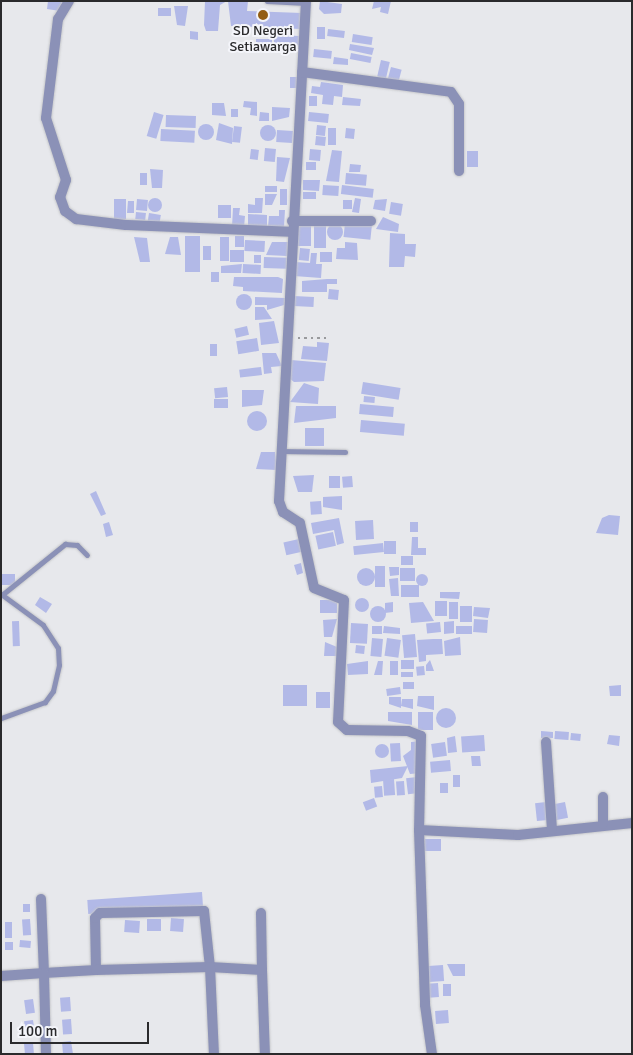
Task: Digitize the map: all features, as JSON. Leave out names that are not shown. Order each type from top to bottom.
[{"type":"street","points":[[69,1],[58,19],[46,118],[66,180],[60,197],[64,208],[76,219],[167,227],[291,226],[371,221]]},
{"type":"street","points":[[306,2],[291,226],[279,507],[300,523],[314,588],[344,600],[338,722],[346,730],[408,731],[422,736],[419,830],[425,1005],[432,1054]]},
{"type":"street","points":[[302,72],[451,92],[459,104],[459,171]]},
{"type":"street","points":[[546,742],[552,830]]},
{"type":"street","points":[[603,797],[603,824]]},
{"type":"street","points":[[419,830],[504,836],[603,824],[632,823]]},
{"type":"street","points":[[41,899],[46,1054]]},
{"type":"street","points":[[96,970],[97,914],[200,910],[208,920],[214,1054]]},
{"type":"street","points":[[261,913],[265,1054]]},
{"type":"street","points":[[1,976],[96,970],[210,967],[262,970]]},
{"type":"lane","points":[[267,1],[306,2]]},
{"type":"lane","points":[[281,451],[345,452]]},
{"type":"lane","points":[[1,718],[45,702],[59,665],[58,648],[43,625],[2,594],[64,544],[77,545],[87,555]]},
{"type":"path","points":[[286,337],[328,338]]},
{"type":"building","points":[[48,1],[62,1],[60,11],[47,9]]},
{"type":"building","points":[[205,1],[227,1],[220,5],[218,31],[206,31],[204,25]]},
{"type":"building","name":"SD Negeri Setiawarga","points":[[228,1],[248,1],[247,11],[302,13],[301,29],[231,26]]},
{"type":"building","points":[[320,1],[342,4],[341,13],[324,14],[319,9]]},
{"type":"building","points":[[374,1],[391,1],[388,14],[380,12],[381,7],[372,9]]},
{"type":"building","points":[[174,6],[188,6],[185,26],[177,25]]},
{"type":"building","points":[[158,8],[171,8],[171,16],[158,16]]},
{"type":"building","points":[[317,27],[325,27],[325,39],[317,39]]},
{"type":"building","points":[[328,29],[345,31],[344,38],[327,36]]},
{"type":"building","points":[[190,31],[198,32],[198,40],[190,39]]},
{"type":"building","points":[[353,34],[373,37],[372,45],[352,42]]},
{"type":"building","points":[[274,35],[300,36],[300,45],[274,49]]},
{"type":"building","points":[[256,39],[272,39],[272,49],[256,49]]},
{"type":"building","points":[[350,44],[374,48],[372,55],[349,50]]},
{"type":"building","points":[[314,49],[332,51],[331,59],[313,57]]},
{"type":"building","points":[[351,53],[372,57],[370,63],[350,59]]},
{"type":"building","points":[[334,57],[348,59],[348,65],[333,64]]},
{"type":"building","points":[[381,60],[390,62],[386,79],[377,77]]},
{"type":"building","points":[[391,67],[402,70],[399,81],[388,79]]},
{"type":"building","points":[[290,77],[298,77],[298,88],[290,88]]},
{"type":"building","points":[[321,82],[343,85],[342,97],[334,96],[333,105],[322,104],[323,95],[311,93],[312,86],[320,87]]},
{"type":"building","points":[[309,96],[317,96],[317,106],[309,106]]},
{"type":"building","points":[[343,97],[361,99],[360,106],[342,105]]},
{"type":"building","points":[[244,101],[257,102],[257,116],[250,115],[251,108],[243,107]]},
{"type":"building","points":[[212,103],[224,103],[226,116],[212,115]]},
{"type":"building","points":[[272,107],[290,108],[289,117],[272,121]]},
{"type":"building","points":[[231,109],[238,109],[238,117],[231,117]]},
{"type":"building","points":[[154,112],[164,115],[156,139],[147,136]]},
{"type":"building","points":[[260,112],[269,113],[269,121],[259,121]]},
{"type":"building","points":[[309,112],[329,114],[328,123],[308,121]]},
{"type":"building","points":[[166,115],[196,116],[196,128],[166,127]]},
{"type":"building","points":[[219,123],[233,128],[232,144],[216,140]]},
{"type":"building","points":[[203,124],[209,124],[214,129],[212,138],[203,140],[198,135],[198,129]]},
{"type":"building","points":[[268,125],[276,133],[268,141],[260,133]]},
{"type":"building","points":[[317,125],[326,126],[325,136],[316,135]]},
{"type":"building","points":[[234,126],[242,127],[240,143],[232,142]]},
{"type":"building","points":[[328,128],[336,128],[336,145],[328,145]]},
{"type":"building","points":[[346,128],[355,129],[354,139],[345,138]]},
{"type":"building","points":[[161,129],[195,131],[194,143],[160,141]]},
{"type":"building","points":[[277,130],[293,131],[292,143],[276,142]]},
{"type":"building","points":[[316,136],[326,137],[325,146],[315,145]]},
{"type":"building","points":[[265,148],[276,149],[275,162],[264,161]]},
{"type":"building","points":[[251,149],[259,150],[258,160],[250,159]]},
{"type":"building","points":[[310,149],[321,150],[320,161],[309,160]]},
{"type":"building","points":[[332,150],[342,151],[339,182],[326,181]]},
{"type":"building","points":[[467,151],[478,151],[478,167],[467,167]]},
{"type":"building","points":[[277,157],[290,158],[284,182],[276,181]]},
{"type":"building","points":[[306,162],[316,162],[316,170],[306,170]]},
{"type":"building","points":[[350,164],[361,165],[360,172],[349,172]]},
{"type":"building","points":[[150,169],[163,170],[162,188],[152,188]]},
{"type":"building","points":[[140,173],[147,173],[147,185],[140,185]]},
{"type":"building","points":[[346,173],[367,175],[366,186],[345,184]]},
{"type":"building","points":[[303,180],[320,180],[319,191],[303,190]]},
{"type":"building","points":[[323,185],[339,186],[338,196],[322,195]]},
{"type":"building","points":[[342,185],[374,189],[373,198],[341,194]]},
{"type":"building","points":[[265,186],[277,186],[277,192],[265,192]]},
{"type":"building","points":[[280,189],[287,189],[287,205],[280,205]]},
{"type":"building","points":[[303,192],[316,192],[316,199],[303,199]]},
{"type":"building","points":[[265,194],[277,194],[272,205],[265,205]]},
{"type":"building","points":[[155,198],[160,200],[162,205],[160,210],[155,212],[150,210],[148,205],[150,200]]},
{"type":"building","points":[[255,198],[263,198],[262,213],[248,213],[248,204],[255,205]]},
{"type":"building","points":[[355,198],[361,199],[359,213],[352,212]]},
{"type":"building","points":[[114,199],[126,199],[126,219],[114,219]]},
{"type":"building","points":[[137,199],[148,200],[147,211],[136,210]]},
{"type":"building","points":[[387,199],[385,211],[373,209],[375,200]]},
{"type":"building","points":[[343,200],[352,200],[352,209],[343,209]]},
{"type":"building","points":[[128,201],[134,201],[134,213],[127,213]]},
{"type":"building","points":[[391,202],[403,204],[401,216],[389,214]]},
{"type":"building","points":[[218,205],[231,205],[231,218],[218,218]]},
{"type":"building","points":[[233,208],[240,208],[239,215],[245,216],[244,227],[232,227]]},
{"type":"building","points":[[279,210],[285,210],[284,227],[268,227],[269,216],[279,216]]},
{"type":"building","points":[[136,212],[146,213],[145,220],[135,219]]},
{"type":"building","points":[[149,213],[161,215],[160,223],[148,221]]},
{"type":"building","points":[[248,214],[267,215],[267,229],[248,225]]},
{"type":"building","points":[[383,217],[399,224],[398,232],[376,229]]},
{"type":"building","points":[[314,222],[326,222],[326,248],[314,248]]},
{"type":"building","points":[[345,223],[372,226],[370,240],[344,237]]},
{"type":"building","points":[[335,224],[341,226],[343,232],[341,238],[335,240],[329,238],[327,232],[329,226]]},
{"type":"building","points":[[298,226],[311,226],[311,246],[298,246]]},
{"type":"building","points":[[390,233],[405,234],[405,244],[416,244],[415,257],[405,256],[404,267],[389,267]]},
{"type":"building","points":[[185,236],[200,236],[200,272],[185,272]]},
{"type":"building","points":[[235,236],[244,236],[244,247],[235,247]]},
{"type":"building","points":[[134,237],[147,238],[150,262],[140,262]]},
{"type":"building","points":[[170,237],[178,237],[181,255],[165,254]]},
{"type":"building","points":[[220,237],[229,237],[229,261],[220,261]]},
{"type":"building","points":[[245,240],[265,241],[264,252],[244,251]]},
{"type":"building","points":[[272,242],[288,242],[287,256],[266,255]]},
{"type":"building","points":[[345,242],[357,243],[358,260],[336,259],[337,248],[345,248]]},
{"type":"building","points":[[203,246],[211,246],[211,260],[203,260]]},
{"type":"building","points":[[300,248],[310,249],[309,261],[299,260]]},
{"type":"building","points":[[230,250],[244,250],[244,262],[230,262]]},
{"type":"building","points":[[320,252],[332,252],[332,262],[320,262]]},
{"type":"building","points":[[311,253],[317,253],[316,264],[322,264],[321,278],[294,276],[295,262],[310,263]]},
{"type":"building","points":[[254,255],[261,255],[261,263],[254,263]]},
{"type":"building","points":[[264,257],[287,258],[287,269],[264,268]]},
{"type":"building","points":[[242,264],[241,273],[221,273],[221,266]]},
{"type":"building","points":[[243,264],[261,265],[261,274],[243,273]]},
{"type":"building","points":[[211,272],[219,272],[219,282],[211,282]]},
{"type":"building","points":[[234,277],[278,277],[283,279],[282,293],[243,291],[243,287],[233,286]]},
{"type":"building","points":[[337,279],[337,284],[327,284],[327,292],[302,292],[302,281]]},
{"type":"building","points":[[329,289],[339,290],[338,300],[328,299]]},
{"type":"building","points":[[244,294],[252,302],[244,310],[236,302]]},
{"type":"building","points":[[294,296],[314,297],[313,307],[293,306]]},
{"type":"building","points":[[255,297],[285,298],[284,305],[267,310],[267,305],[255,305]]},
{"type":"building","points":[[255,307],[264,307],[272,319],[255,320]]},
{"type":"building","points":[[274,321],[279,343],[261,345],[259,323]]},
{"type":"building","points":[[247,326],[249,335],[236,338],[234,329]]},
{"type":"building","points":[[257,338],[259,351],[238,354],[236,341]]},
{"type":"building","points":[[317,342],[329,343],[327,361],[301,359],[303,346],[317,347]]},
{"type":"building","points":[[210,344],[217,344],[217,356],[210,356]]},
{"type":"building","points":[[262,353],[276,353],[282,366],[271,367],[272,373],[264,374]]},
{"type":"building","points":[[291,360],[326,363],[324,381],[294,382],[289,378]]},
{"type":"building","points":[[261,367],[262,375],[240,378],[239,370]]},
{"type":"building","points":[[363,382],[401,388],[399,400],[361,394]]},
{"type":"building","points":[[304,383],[319,388],[318,404],[290,402]]},
{"type":"building","points":[[227,387],[228,397],[215,398],[214,388]]},
{"type":"building","points":[[242,390],[264,390],[262,405],[242,407]]},
{"type":"building","points":[[364,396],[375,397],[374,403],[363,402]]},
{"type":"building","points":[[214,399],[228,399],[228,408],[214,408]]},
{"type":"building","points":[[360,404],[394,407],[393,417],[359,414]]},
{"type":"building","points":[[296,406],[336,406],[336,418],[294,423]]},
{"type":"building","points":[[257,411],[264,414],[267,421],[264,428],[257,431],[250,428],[247,421],[250,414]]},
{"type":"building","points":[[361,420],[405,424],[404,436],[360,432]]},
{"type":"building","points":[[305,428],[324,428],[324,446],[305,446]]},
{"type":"building","points":[[261,452],[275,452],[277,470],[256,469]]},
{"type":"building","points":[[314,475],[312,492],[298,492],[293,476]]},
{"type":"building","points":[[329,476],[340,476],[340,488],[329,488]]},
{"type":"building","points":[[352,476],[353,487],[343,488],[342,477]]},
{"type":"building","points":[[96,491],[106,514],[101,516],[90,494]]},
{"type":"building","points":[[342,496],[342,510],[323,507],[323,497]]},
{"type":"building","points":[[321,501],[322,514],[311,515],[310,502]]},
{"type":"building","points":[[609,515],[620,516],[618,535],[596,533],[602,518]]},
{"type":"building","points":[[339,518],[344,543],[337,545],[334,530],[313,534],[311,523]]},
{"type":"building","points":[[373,520],[374,539],[356,540],[355,521]]},
{"type":"building","points":[[109,522],[113,535],[106,537],[103,524]]},
{"type":"building","points":[[410,522],[418,522],[418,532],[410,532]]},
{"type":"building","points":[[333,532],[336,546],[318,549],[315,536]]},
{"type":"building","points":[[412,537],[418,537],[418,548],[426,548],[426,555],[411,555]]},
{"type":"building","points":[[299,539],[302,552],[286,555],[283,543]]},
{"type":"building","points":[[384,541],[396,541],[396,554],[384,554]]},
{"type":"building","points":[[383,543],[384,552],[354,555],[353,546]]},
{"type":"building","points":[[401,556],[413,556],[413,565],[401,565]]},
{"type":"building","points":[[301,563],[303,573],[297,575],[294,565]]},
{"type":"building","points":[[375,566],[385,566],[385,587],[375,587]]},
{"type":"building","points":[[389,567],[399,567],[399,575],[390,576]]},
{"type":"building","points":[[366,568],[372,571],[375,577],[372,583],[366,586],[360,583],[357,577],[360,571]]},
{"type":"building","points":[[400,568],[415,568],[415,581],[400,581]]},
{"type":"building","points":[[1,574],[15,574],[15,585],[1,585]]},
{"type":"building","points":[[422,574],[428,580],[422,586],[416,580]]},
{"type":"building","points":[[398,578],[399,596],[391,596],[389,579]]},
{"type":"building","points":[[401,585],[419,585],[419,597],[401,597]]},
{"type":"building","points":[[440,592],[460,592],[459,599],[440,598]]},
{"type":"building","points":[[40,597],[52,604],[46,613],[35,605]]},
{"type":"building","points":[[359,598],[365,598],[369,605],[365,612],[359,612],[355,608],[355,602]]},
{"type":"building","points":[[320,600],[337,600],[337,613],[320,613]]},
{"type":"building","points":[[435,601],[447,601],[447,616],[435,616]]},
{"type":"building","points":[[393,602],[393,612],[385,613],[385,603]]},
{"type":"building","points":[[423,602],[434,621],[411,623],[409,603]]},
{"type":"building","points":[[449,602],[458,602],[458,619],[449,619]]},
{"type":"building","points":[[378,606],[386,614],[378,622],[370,614]]},
{"type":"building","points":[[460,606],[472,606],[472,622],[460,622]]},
{"type":"building","points":[[474,607],[490,608],[488,618],[473,616]]},
{"type":"building","points":[[337,619],[332,637],[324,637],[323,620]]},
{"type":"building","points":[[474,619],[488,620],[487,633],[473,632]]},
{"type":"building","points":[[12,621],[19,621],[20,646],[13,646]]},
{"type":"building","points":[[454,621],[454,633],[444,634],[444,622]]},
{"type":"building","points":[[440,622],[441,632],[427,633],[426,623]]},
{"type":"building","points":[[351,623],[368,624],[367,644],[350,643]]},
{"type":"building","points":[[372,626],[382,626],[382,634],[372,634]]},
{"type":"building","points":[[384,626],[400,628],[400,634],[383,633]]},
{"type":"building","points":[[456,626],[472,626],[472,634],[456,634]]},
{"type":"building","points":[[415,634],[417,657],[404,658],[402,635]]},
{"type":"building","points":[[460,637],[461,655],[445,656],[444,641]]},
{"type":"building","points":[[372,638],[383,639],[381,657],[370,656]]},
{"type":"building","points":[[387,638],[401,640],[398,658],[384,656]]},
{"type":"building","points":[[442,639],[443,654],[426,655],[426,661],[419,662],[417,640]]},
{"type":"building","points":[[325,642],[337,647],[336,656],[324,656]]},
{"type":"building","points":[[356,645],[365,646],[364,654],[355,653]]},
{"type":"building","points":[[401,660],[414,660],[414,669],[401,669]]},
{"type":"building","points":[[430,660],[434,671],[426,671],[426,665]]},
{"type":"building","points":[[368,661],[368,674],[348,675],[347,664]]},
{"type":"building","points":[[378,661],[383,661],[382,675],[374,675]]},
{"type":"building","points":[[390,661],[398,661],[398,675],[390,675]]},
{"type":"building","points":[[424,666],[425,675],[417,676],[416,667]]},
{"type":"building","points":[[401,672],[413,672],[413,677],[401,677]]},
{"type":"building","points":[[403,682],[414,682],[414,689],[403,689]]},
{"type":"building","points":[[283,685],[307,685],[307,706],[283,706]]},
{"type":"building","points":[[621,685],[621,696],[610,696],[609,686]]},
{"type":"building","points":[[400,687],[401,694],[387,696],[386,689]]},
{"type":"building","points":[[316,692],[330,692],[330,708],[316,708]]},
{"type":"building","points":[[418,696],[434,696],[434,710],[417,706]]},
{"type":"building","points":[[389,697],[401,697],[401,708],[389,704]]},
{"type":"building","points":[[402,699],[413,699],[413,709],[401,706]]},
{"type":"building","points":[[446,708],[453,711],[456,718],[453,725],[446,728],[439,725],[436,718],[439,711]]},
{"type":"building","points":[[388,712],[412,712],[412,725],[388,721]]},
{"type":"building","points":[[418,712],[433,712],[433,730],[418,730]]},
{"type":"building","points":[[541,731],[553,732],[553,738],[541,738]]},
{"type":"building","points":[[555,731],[569,732],[568,740],[554,739]]},
{"type":"building","points":[[571,733],[581,734],[580,741],[570,740]]},
{"type":"building","points":[[484,735],[485,751],[462,753],[461,737]]},
{"type":"building","points":[[609,735],[620,736],[619,746],[607,744]]},
{"type":"building","points":[[455,736],[457,752],[448,753],[447,738]]},
{"type":"building","points":[[422,741],[421,773],[410,774],[403,756],[411,750],[411,742]]},
{"type":"building","points":[[445,742],[447,756],[433,758],[431,744]]},
{"type":"building","points":[[400,743],[401,761],[391,761],[390,744]]},
{"type":"building","points":[[379,744],[385,744],[389,751],[385,758],[379,758],[375,754],[375,748]]},
{"type":"building","points":[[471,756],[480,756],[481,766],[472,766]]},
{"type":"building","points":[[450,760],[451,771],[431,773],[430,762]]},
{"type":"building","points":[[408,766],[402,778],[371,783],[370,770]]},
{"type":"building","points":[[453,775],[460,775],[460,787],[453,787]]},
{"type":"building","points":[[417,777],[419,793],[408,794],[406,778]]},
{"type":"building","points":[[394,779],[395,795],[384,796],[383,780]]},
{"type":"building","points":[[404,781],[405,795],[397,796],[396,782]]},
{"type":"building","points":[[440,783],[448,783],[448,793],[440,793]]},
{"type":"building","points":[[382,786],[383,797],[375,798],[374,787]]},
{"type":"building","points":[[374,798],[377,806],[366,811],[363,802]]},
{"type":"building","points":[[546,802],[548,820],[537,821],[535,803]]},
{"type":"building","points":[[565,802],[568,818],[554,820],[551,805]]},
{"type":"building","points":[[425,839],[441,839],[441,851],[425,851]]},
{"type":"building","points":[[202,892],[203,906],[88,914],[87,900]]},
{"type":"building","points":[[23,904],[30,904],[30,912],[23,912]]},
{"type":"building","points":[[171,918],[184,919],[183,932],[170,931]]},
{"type":"building","points":[[30,919],[31,935],[23,936],[22,920]]},
{"type":"building","points":[[147,919],[161,919],[161,931],[147,931]]},
{"type":"building","points":[[125,920],[140,921],[139,933],[124,932]]},
{"type":"building","points":[[5,922],[12,922],[12,938],[5,938]]},
{"type":"building","points":[[20,940],[31,941],[30,948],[19,947]]},
{"type":"building","points":[[5,942],[13,942],[13,950],[5,950]]},
{"type":"building","points":[[447,964],[465,964],[465,976],[453,976]]},
{"type":"building","points":[[443,965],[444,981],[429,982],[428,966]]},
{"type":"building","points":[[438,983],[439,997],[429,998],[428,984]]},
{"type":"building","points":[[443,984],[451,984],[451,996],[443,996]]},
{"type":"building","points":[[70,997],[71,1011],[61,1012],[60,998]]},
{"type":"building","points":[[33,999],[35,1013],[26,1014],[24,1000]]},
{"type":"building","points":[[448,1010],[449,1023],[436,1024],[435,1011]]},
{"type":"building","points":[[71,1019],[72,1034],[63,1035],[62,1020]]},
{"type":"building","points":[[33,1020],[35,1034],[26,1035],[24,1021]]},
{"type":"building","points":[[71,1041],[73,1054],[63,1054],[62,1042]]},
{"type":"building","points":[[33,1043],[34,1054],[25,1054],[24,1044]]},
{"type":"place","name":"SD Negeri Setiawarga","points":[[263,15]]}]
